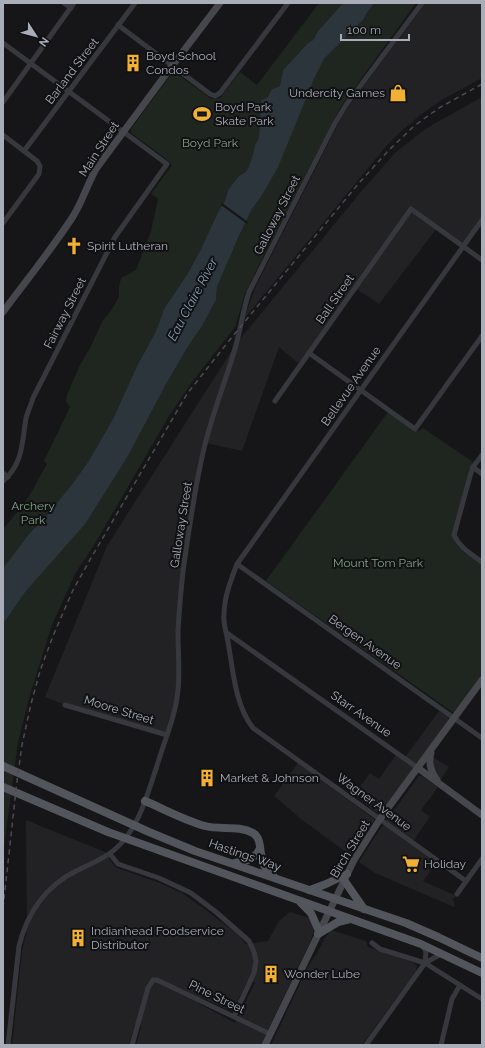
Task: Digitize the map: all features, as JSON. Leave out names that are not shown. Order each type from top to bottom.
[{"type":"main road","name":"Hastings Way","points":[[3,766],[149,832],[195,850],[425,931],[482,958]]},
{"type":"main road","name":"Hastings Way","points":[[3,787],[142,846],[297,899],[421,944],[482,973]]},
{"type":"main road","points":[[145,801],[205,826],[246,830],[257,836],[259,840],[261,858],[267,871],[278,879]]},
{"type":"main road","points":[[233,863],[246,862],[258,852],[260,848]]},
{"type":"main road","points":[[310,890],[345,877],[365,909]]},
{"type":"main road","points":[[297,899],[311,913],[319,932],[338,922],[350,919]]},
{"type":"street","points":[[3,102],[72,5],[64,3]]},
{"type":"street","name":"Barland Street","points":[[24,150],[135,3]]},
{"type":"street","name":"Main Street","points":[[3,312],[72,218],[83,200],[93,174],[123,131],[220,3]]},
{"type":"street","points":[[118,25],[210,94],[216,96],[220,93],[288,3]]},
{"type":"street","name":"Galloway Street","points":[[8,1045],[19,946],[27,920],[37,904],[60,880],[110,854],[130,831],[139,816],[145,801],[167,735],[174,713],[178,690],[180,662],[178,634],[179,608],[196,486],[212,417],[236,344],[246,301],[253,284],[334,123],[422,3]]},
{"type":"street","points":[[3,43],[123,131]]},
{"type":"street","name":"Fairway Street","points":[[3,481],[8,477],[18,462],[27,417],[33,398],[115,237],[167,164],[123,131]]},
{"type":"street","points":[[3,135],[38,161],[40,166],[39,174],[3,223]]},
{"type":"street","name":"Ball Street","points":[[275,401],[410,209],[462,246]]},
{"type":"street","name":"Bellevue Avenue","points":[[237,564],[462,246],[482,220]]},
{"type":"street","points":[[462,246],[482,260]]},
{"type":"street","points":[[309,353],[416,429],[482,336]]},
{"type":"street","points":[[482,455],[473,468],[470,476],[454,535],[458,542],[482,562]]},
{"type":"street","points":[[473,468],[482,474]]},
{"type":"street","points":[[3,473],[8,477]]},
{"type":"street","name":"Wagner Avenue","points":[[237,564],[226,598],[224,616],[235,684],[244,712],[253,728],[466,881]]},
{"type":"street","name":"Bergen Avenue","points":[[237,564],[482,738]]},
{"type":"street","name":"Starr Avenue","points":[[226,633],[418,768],[482,815]]},
{"type":"street","name":"Birch Street","points":[[265,1045],[345,877],[359,851],[380,819],[482,680]]},
{"type":"street","name":"Moore Street","points":[[65,705],[167,735]]},
{"type":"street","points":[[432,750],[429,759],[430,767],[440,784]]},
{"type":"street","points":[[110,854],[118,864],[159,878],[191,893],[216,912],[249,941],[256,961],[254,973],[234,1016]]},
{"type":"street","points":[[457,894],[482,859]]},
{"type":"street","points":[[372,943],[380,948],[425,964],[460,984],[482,999]]},
{"type":"street","points":[[421,944],[426,951],[425,964]]},
{"type":"street","points":[[366,1045],[425,964],[441,954]]},
{"type":"street","name":"Pine Street","points":[[132,1045],[148,988],[153,980],[164,982],[270,1034]]},
{"type":"street","points":[[443,1044],[452,998],[460,984]]},
{"type":"shaded area","points":[[425,3],[482,3],[482,78],[440,101],[423,113],[387,145],[244,319],[255,288],[341,118]]},
{"type":"shaded area","points":[[482,97],[482,220],[462,246],[437,228],[379,304],[355,288],[309,353],[298,363],[279,347],[242,451],[206,443],[203,452],[179,608],[178,690],[167,735],[65,705],[45,697],[107,546],[236,344],[360,193],[395,153],[425,129]]},
{"type":"shaded area","points":[[439,711],[448,717],[449,720],[380,813],[376,812],[354,795],[370,773],[379,779],[396,755],[403,760]]},
{"type":"shaded area","points":[[429,755],[449,767],[440,781],[428,758]]},
{"type":"shaded area","points":[[298,763],[374,819],[350,855],[301,819],[274,796]]},
{"type":"shaded area","points":[[419,776],[422,776],[438,787],[421,810],[430,817],[411,844],[436,863],[423,881],[456,896],[453,899],[455,905],[454,907],[375,873],[359,862],[376,835]]},
{"type":"shaded area","points":[[26,820],[105,852],[117,868],[160,883],[182,893],[237,934],[246,944],[268,941],[279,921],[290,912],[312,919],[314,931],[261,1045],[136,1045],[141,1027],[135,1024],[129,1045],[12,1045],[22,951],[27,930]],"holes":[[[248,980],[255,983],[235,1023],[198,1003],[201,997],[231,1010],[236,1004]]]},
{"type":"shaded area","points":[[331,930],[366,941],[368,947],[414,963],[417,966],[416,971],[362,1045],[271,1045],[309,965]]},
{"type":"green space","name":"Boyd Park","points":[[319,3],[343,3],[318,31],[313,40],[308,43],[283,70],[280,86],[272,89],[267,98],[261,100],[259,138],[255,145],[248,169],[228,190],[225,201],[218,212],[201,249],[188,273],[164,309],[156,331],[137,366],[113,419],[88,462],[73,483],[43,520],[29,534],[3,568],[3,529],[25,503],[47,464],[44,461],[70,407],[66,402],[67,395],[79,367],[103,320],[111,311],[119,297],[121,278],[136,270],[151,231],[158,199],[151,194],[172,165],[165,158],[131,133],[131,129],[172,73],[177,74],[210,98],[215,99],[220,98],[240,72],[257,85]]},
{"type":"green space","points":[[375,3],[416,3],[340,108],[245,294],[235,327],[192,382],[169,416],[96,542],[75,574],[52,625],[30,695],[18,742],[3,854],[3,624],[26,591],[45,568],[128,456],[164,388],[216,300],[217,287],[238,238],[252,209],[261,197],[324,59],[363,20]]},
{"type":"green space","name":"Mount Tom Park","points":[[388,412],[416,430],[419,431],[423,428],[473,462],[467,477],[453,536],[457,545],[461,549],[482,564],[482,675],[454,713],[266,581]]},
{"type":"water","name":"Eau Claire River","points":[[343,3],[375,3],[363,20],[324,59],[314,79],[278,167],[261,197],[252,209],[238,238],[217,287],[216,300],[164,388],[128,456],[85,524],[26,591],[3,624],[3,568],[29,534],[43,520],[73,483],[88,462],[113,419],[137,366],[156,331],[164,309],[188,273],[201,249],[218,212],[225,201],[228,190],[239,176],[248,169],[255,145],[259,138],[261,100],[267,98],[272,89],[280,86],[283,70],[308,43],[313,40],[318,31]]},
{"type":"pier","points":[[222,203],[248,222],[247,224],[221,205]]},
{"type":"railway","points":[[3,908],[17,781],[22,745],[31,704],[40,671],[53,636],[73,590],[91,558],[187,394],[359,183],[388,151],[414,126],[439,108],[482,84]]},
{"type":"place","name":"Boyd School Condos","points":[[133,63]]},
{"type":"place","name":"Undercity Games","points":[[398,93]]},
{"type":"place","name":"Boyd Park Skate Park","points":[[202,114]]},
{"type":"place","name":"Spirit Lutheran","points":[[74,246]]},
{"type":"place","name":"Market & Johnson","points":[[207,778]]},
{"type":"place","name":"Holiday","points":[[411,864]]},
{"type":"place","name":"Indianhead Foodservice Distributor","points":[[78,938]]},
{"type":"place","name":"Wonder Lube","points":[[271,974]]},
{"type":"park label","name":"Archery Park","points":[[33,513]]}]
